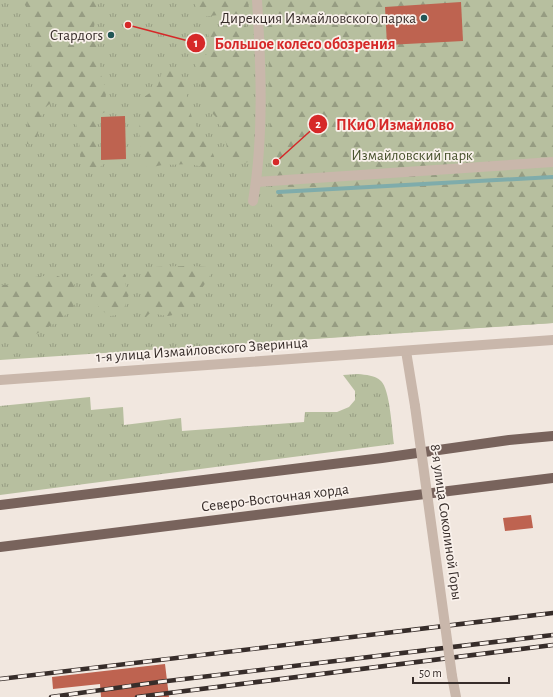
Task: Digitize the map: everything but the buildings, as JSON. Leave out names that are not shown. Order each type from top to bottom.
[{"type":"main road","name":"Северо-Восточная хорда","points":[[0,505],[374,459],[509,440],[553,436]]},
{"type":"main road","name":"Северо-Восточная хорда","points":[[0,548],[553,478]]},
{"type":"street","points":[[253,201],[258,165],[260,103],[257,0]]},
{"type":"street","points":[[256,182],[553,162]]},
{"type":"street","name":"1-я улица Измайловского Зверинца","points":[[0,380],[553,340]]},
{"type":"street","name":"8-я улица Соколиной Горы","points":[[406,351],[456,697]]},
{"type":"green space","points":[[0,0],[553,0],[553,323],[0,360]]},
{"type":"green space","points":[[32,0],[95,0],[98,2],[94,27],[100,60],[100,72],[106,91],[105,112],[97,116],[98,160],[106,161],[97,169],[90,170],[83,167],[80,158],[76,123],[69,108],[62,101],[57,99],[43,111],[35,144],[27,144],[28,116],[33,89],[31,26],[27,8],[23,2]]},
{"type":"green space","points":[[193,0],[248,0],[249,9],[246,15],[227,14],[201,17]]},
{"type":"green space","name":"Измайловский парк","points":[[265,0],[553,0],[553,323],[277,341],[272,248],[269,62]]},
{"type":"green space","points":[[245,25],[252,38],[254,59],[252,110],[256,160],[232,164],[218,119],[213,114],[203,96],[195,62],[202,60],[207,54],[210,45],[208,33],[211,28]]},
{"type":"green space","points":[[168,70],[181,74],[186,86],[187,98],[192,118],[204,141],[210,146],[216,166],[203,167],[190,164],[162,165],[148,168],[143,165],[139,132],[144,97],[158,85],[162,72]]},
{"type":"green space","points":[[154,267],[207,267],[212,272],[189,305],[176,314],[168,316],[149,314],[143,320],[142,274]]},
{"type":"green space","points":[[120,271],[126,275],[125,280],[129,294],[125,306],[117,315],[110,316],[100,308],[94,299],[90,276]]},
{"type":"green space","points":[[55,275],[73,282],[76,291],[74,306],[65,315],[44,330],[30,337],[19,341],[0,340],[0,285],[23,284],[35,277]]},
{"type":"green space","points":[[358,374],[376,378],[384,385],[389,401],[394,444],[0,495],[0,406],[90,397],[91,410],[123,407],[124,425],[181,418],[182,431],[304,422],[305,412],[337,412],[349,407],[355,400],[355,391],[343,375]]},
{"type":"waterway","points":[[278,192],[553,177]]},
{"type":"railway","points":[[0,679],[553,613]]},
{"type":"railway","points":[[51,697],[159,682],[553,635]]},
{"type":"railway","points":[[137,697],[553,645]]},
{"type":"place","name":"Дирекция Измайловского парка","points":[[424,18]]},
{"type":"place","name":"Большое колесо обозрения","points":[[128,25]]},
{"type":"place","name":"Стардогs","points":[[111,35]]},
{"type":"place","name":"ПКиО Измайлово","points":[[276,162]]}]
